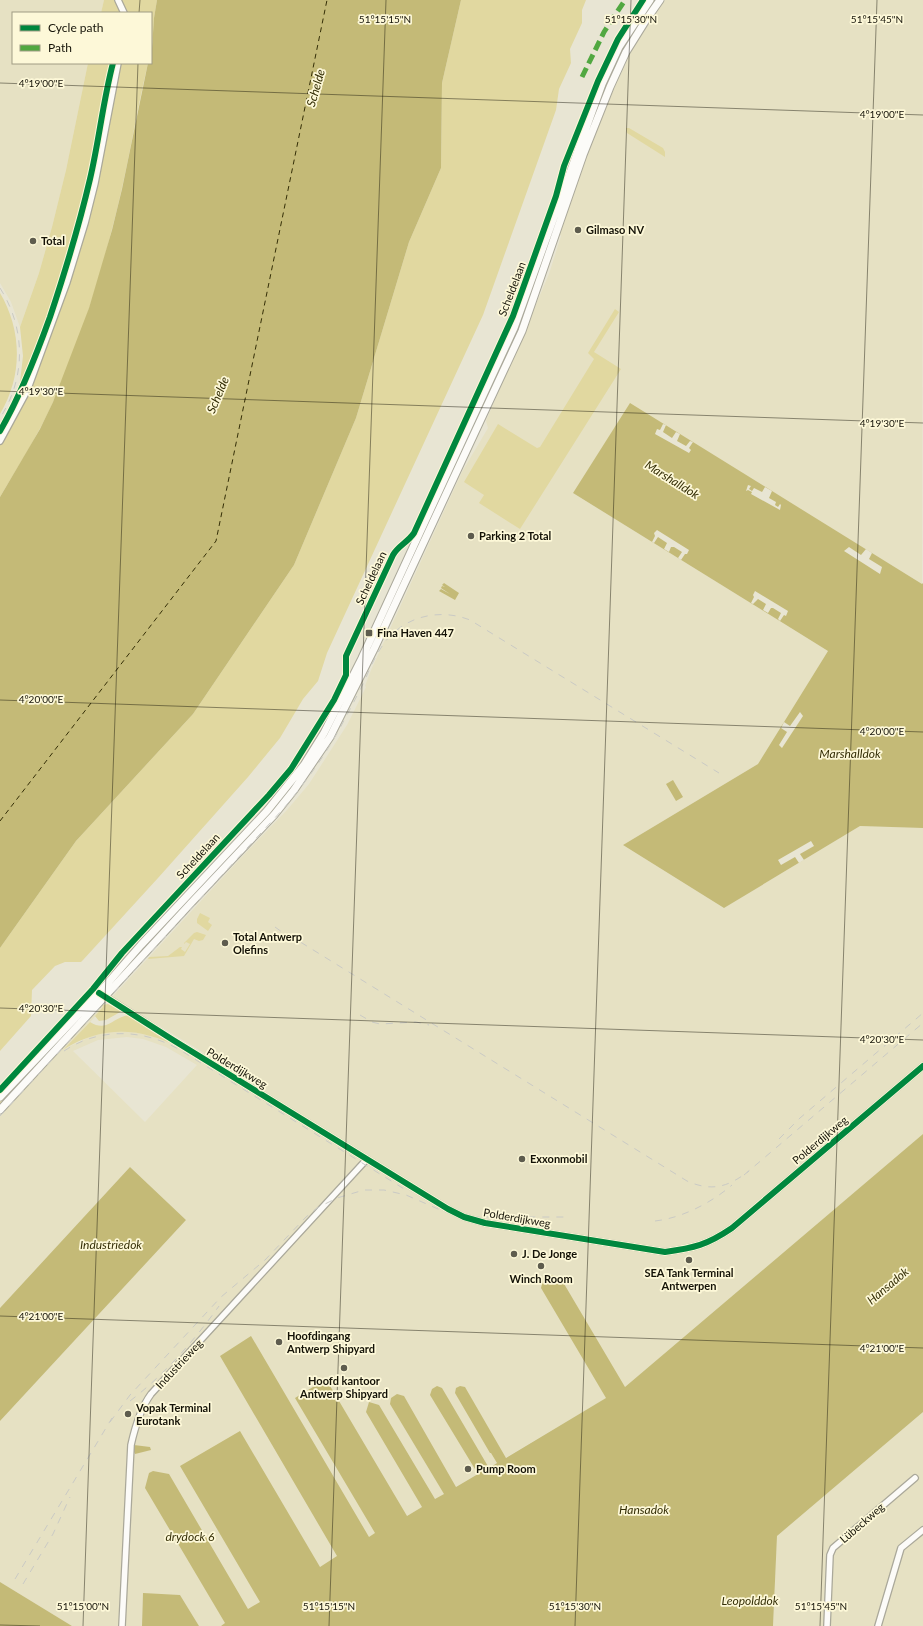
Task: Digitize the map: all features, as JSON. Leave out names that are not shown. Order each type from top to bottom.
[{"type":"main road","name":"Scheldelaan","points":[[0,1098],[147,951],[274,815],[294,790],[330,737],[414,553],[544,258],[580,154],[602,84],[619,47],[650,0]]},
{"type":"main road","name":"Scheldelaan","points":[[580,154],[626,52],[660,0]]},
{"type":"main road","name":"Scheldelaan","points":[[0,1110],[102,995],[141,945],[268,811],[304,765],[324,733],[365,659]]},
{"type":"main road","points":[[189,894],[198,896]]},
{"type":"main road","points":[[141,945],[147,951]]},
{"type":"street","points":[[118,0],[124,12]]},
{"type":"street","points":[[0,441],[27,391],[67,282],[85,223],[118,64]]},
{"type":"street","name":"Polderdijkweg","points":[[102,995],[448,1209],[464,1217],[556,1236],[665,1252],[691,1248],[712,1241],[732,1228],[923,1066]]},
{"type":"street","name":"Industrieweg","points":[[122,1626],[131,1445],[137,1421],[144,1404],[151,1394],[367,1159]]},
{"type":"street","name":"Lübeckweg","points":[[827,1626],[830,1555],[833,1548],[915,1478]]},
{"type":"street","points":[[878,1626],[901,1548],[923,1530]]},
{"type":"shaded area","points":[[0,0],[104,0],[101,12],[12,12],[12,64],[88,64],[66,170],[52,227],[39,273],[20,327],[11,302],[0,283]]},
{"type":"shaded area","points":[[104,0],[157,0],[152,42],[152,12],[101,12]]},
{"type":"shaded area","points":[[461,0],[586,0],[582,10],[582,23],[570,49],[571,63],[559,89],[556,110],[483,315],[327,653],[318,681],[303,699],[280,738],[248,777],[83,960],[81,962],[65,962],[55,966],[32,990],[31,1016],[0,1051],[0,948],[76,841],[193,714],[294,565],[356,418],[409,242],[441,168],[442,83]]},
{"type":"shaded area","points":[[665,0],[923,0],[922,584],[630,404],[573,493],[828,651],[758,764],[623,845],[724,908],[860,826],[923,828],[923,1134],[625,1387],[221,1626],[199,1626],[180,1595],[143,1594],[142,1626],[72,1626],[0,1582],[0,1421],[186,1220],[130,1167],[0,1308],[0,1115],[102,1005],[104,1007],[66,1048],[92,1036],[107,1032],[132,1032],[150,1035],[164,1040],[200,1060],[204,1053],[112,997],[287,810],[309,784],[347,725],[366,687],[365,686],[371,670],[462,472],[488,428],[486,421],[549,274],[561,236],[559,234],[591,143],[633,48]],"holes":[[[127,1037],[143,1039],[166,1047],[197,1065],[145,1122],[73,1051],[98,1040]]]},
{"type":"shaded area","points":[[88,64],[148,64],[127,167],[106,253],[84,324],[67,370],[47,415],[0,497],[0,424],[12,403],[20,382],[23,356],[20,327],[39,273],[66,170]]},
{"type":"shaded area","points":[[626,128],[629,128],[663,148],[665,157],[627,133]]},
{"type":"shaded area","points":[[0,293],[13,322],[17,353],[13,384],[8,399],[0,414]]},
{"type":"shaded area","points":[[615,309],[619,312],[594,352],[621,369],[520,529],[479,503],[484,495],[464,482],[498,424],[537,448],[540,447],[594,359],[588,353]]},
{"type":"shaded area","points":[[200,913],[210,918],[208,922],[212,925],[208,931],[197,923]]},
{"type":"shaded area","points":[[197,932],[206,935],[203,940],[199,941],[194,939],[184,956],[148,959],[149,957],[168,956],[180,947],[182,947],[181,949],[185,952],[190,944],[186,942],[184,943]]},
{"type":"shaded area","points":[[93,1001],[96,1002],[0,1106],[0,1102]]},
{"type":"shaded area","points":[[108,1004],[122,1011],[106,1020],[99,1021],[95,1016],[103,1007],[102,1005]]},
{"type":"shaded area","points":[[129,1015],[182,1049],[152,1036],[123,1032],[94,1036],[79,1041],[64,1049],[90,1022],[101,1026],[123,1016]]},
{"type":"shaded area","points":[[923,1412],[923,1626],[773,1626],[777,1536]]},
{"type":"water","name":"Schelde","points":[[157,0],[461,0],[442,83],[441,168],[409,242],[356,418],[294,565],[193,714],[76,841],[0,948],[0,497],[40,429],[53,402],[89,308],[112,230],[122,189],[148,64],[152,64],[154,18]]},
{"type":"water","name":"Marshalldok","points":[[630,403],[922,584],[923,583],[923,828],[860,826],[724,908],[623,845],[758,764],[828,651],[573,493]]},
{"type":"water","points":[[444,583],[459,593],[455,600],[439,591],[441,589],[450,594],[441,588],[442,586],[445,587],[442,585]]},
{"type":"water","points":[[673,780],[683,797],[676,801],[666,784]]},
{"type":"water","name":"Hansadok","points":[[923,1134],[923,1412],[777,1536],[773,1626],[221,1626],[225,1623],[145,1488],[149,1473],[153,1471],[169,1474],[248,1609],[260,1602],[180,1466],[240,1431],[320,1567],[337,1556],[220,1356],[251,1336],[369,1537],[375,1533],[295,1398],[326,1379],[407,1516],[422,1507],[366,1412],[369,1402],[379,1405],[435,1499],[444,1494],[390,1404],[391,1398],[397,1394],[404,1396],[456,1487],[478,1474],[430,1395],[432,1389],[437,1386],[442,1388],[489,1468],[497,1463],[455,1393],[456,1388],[460,1386],[465,1387],[506,1458],[606,1398],[541,1288],[544,1275],[547,1274],[560,1277],[625,1387]]},
{"type":"water","name":"Industriedok","points":[[130,1167],[186,1220],[0,1421],[0,1308]]},
{"type":"water","points":[[134,1445],[150,1447],[151,1450],[135,1454]]},
{"type":"water","points":[[0,1582],[72,1626],[0,1626]]},
{"type":"water","points":[[143,1593],[180,1595],[199,1626],[142,1626]]},
{"type":"pier","points":[[663,424],[666,425],[663,432],[672,438],[676,432],[680,434],[677,441],[686,446],[690,441],[693,442],[689,448],[691,450],[689,453],[655,434],[657,429],[660,430]]},
{"type":"pier","points":[[748,485],[751,486],[749,489],[752,491],[754,488],[762,492],[765,487],[772,491],[769,498],[776,502],[775,505],[778,507],[780,504],[781,505],[780,510],[751,494],[752,492],[748,490],[746,491]]},
{"type":"pier","points":[[657,530],[689,550],[681,560],[678,558],[682,552],[674,547],[671,547],[669,552],[664,549],[667,543],[658,537],[654,543],[652,542],[655,536],[654,533]]},
{"type":"pier","points":[[849,547],[861,555],[866,549],[872,553],[869,559],[882,567],[880,574],[844,551]]},
{"type":"pier","points":[[755,591],[788,611],[786,616],[784,615],[780,621],[778,619],[781,613],[773,608],[771,608],[768,613],[763,610],[766,604],[758,599],[753,604],[751,603]]},
{"type":"pier","points":[[800,712],[803,716],[782,748],[779,745],[787,732],[781,728],[784,722],[790,726]]},
{"type":"pier","points":[[811,841],[814,846],[800,854],[804,860],[799,863],[795,857],[781,865],[778,860]]},
{"type":"ferry route","points":[[0,821],[216,541],[327,0]]},
{"type":"railway","points":[[0,288],[9,304],[15,320],[20,353],[15,387],[9,403],[0,418]]},
{"type":"railway","points":[[0,1116],[284,808],[314,770],[334,739],[355,700],[373,661],[385,642],[393,633],[413,620],[435,615],[459,616],[470,620],[719,773]]},
{"type":"railway","points":[[275,927],[293,940]]},
{"type":"railway","points":[[289,935],[687,1181],[704,1186],[720,1186],[734,1181],[749,1171]]},
{"type":"railway","points":[[779,1139],[800,1118],[923,1013]]},
{"type":"railway","points":[[360,1015],[372,1022],[380,1024],[416,1022],[429,1025]]},
{"type":"railway","points":[[744,1175],[923,1023]]},
{"type":"railway","points":[[64,1051],[78,1043],[107,1035],[137,1035],[166,1043],[180,1050],[409,1192]]},
{"type":"railway","points":[[655,1221],[675,1217],[696,1209],[706,1204],[732,1185]]},
{"type":"railway","points":[[110,1422],[130,1395],[221,1297],[265,1260],[306,1217],[317,1208],[337,1198],[364,1190],[384,1190],[406,1195],[445,1212],[467,1217],[564,1217]]},
{"type":"railway","points":[[130,1401],[167,1369],[219,1306]]},
{"type":"railway","points":[[15,1579],[112,1418]]},
{"type":"railway","points":[[23,1584],[53,1534],[70,1497]]},
{"type":"marked path","points":[[582,77],[604,32],[625,0]]},
{"type":"cycle path","points":[[0,1090],[93,989],[122,953],[269,795],[291,769],[334,700],[346,675],[346,656],[393,555],[414,533],[513,316],[556,196],[564,166],[598,81],[618,39],[643,0]]},
{"type":"cycle path","points":[[0,431],[15,403],[34,361],[66,266],[90,179],[113,64]]},
{"type":"cycle path","points":[[99,993],[448,1209],[464,1217],[485,1223],[665,1252],[700,1245],[732,1228],[923,1066]]},
{"type":"place","name":"Gilmaso NV","points":[[578,230]]},
{"type":"place","name":"Total","points":[[33,241]]},
{"type":"place","name":"Parking 2 Total","points":[[471,536]]},
{"type":"place","name":"Fina Haven 447","points":[[369,633]]},
{"type":"place","name":"Total Antwerp Olefins","points":[[225,943]]},
{"type":"place","name":"Exxonmobil","points":[[522,1159]]},
{"type":"place","name":"J. De Jonge","points":[[514,1254]]},
{"type":"place","name":"SEA Tank Terminal Antwerpen","points":[[689,1260]]},
{"type":"place","name":"Winch Room","points":[[541,1266]]},
{"type":"place","name":"Hoofdingang Antwerp Shipyard","points":[[279,1342]]},
{"type":"place","name":"Hoofd kantoor Antwerp Shipyard","points":[[344,1368]]},
{"type":"place","name":"Vopak Terminal Eurotank","points":[[128,1414]]},
{"type":"place","name":"Pump Room","points":[[468,1469]]},
{"type":"water label","name":"drydock 6","points":[[190,1537]]},
{"type":"water label","name":"Leopolddok","points":[[750,1601]]}]
